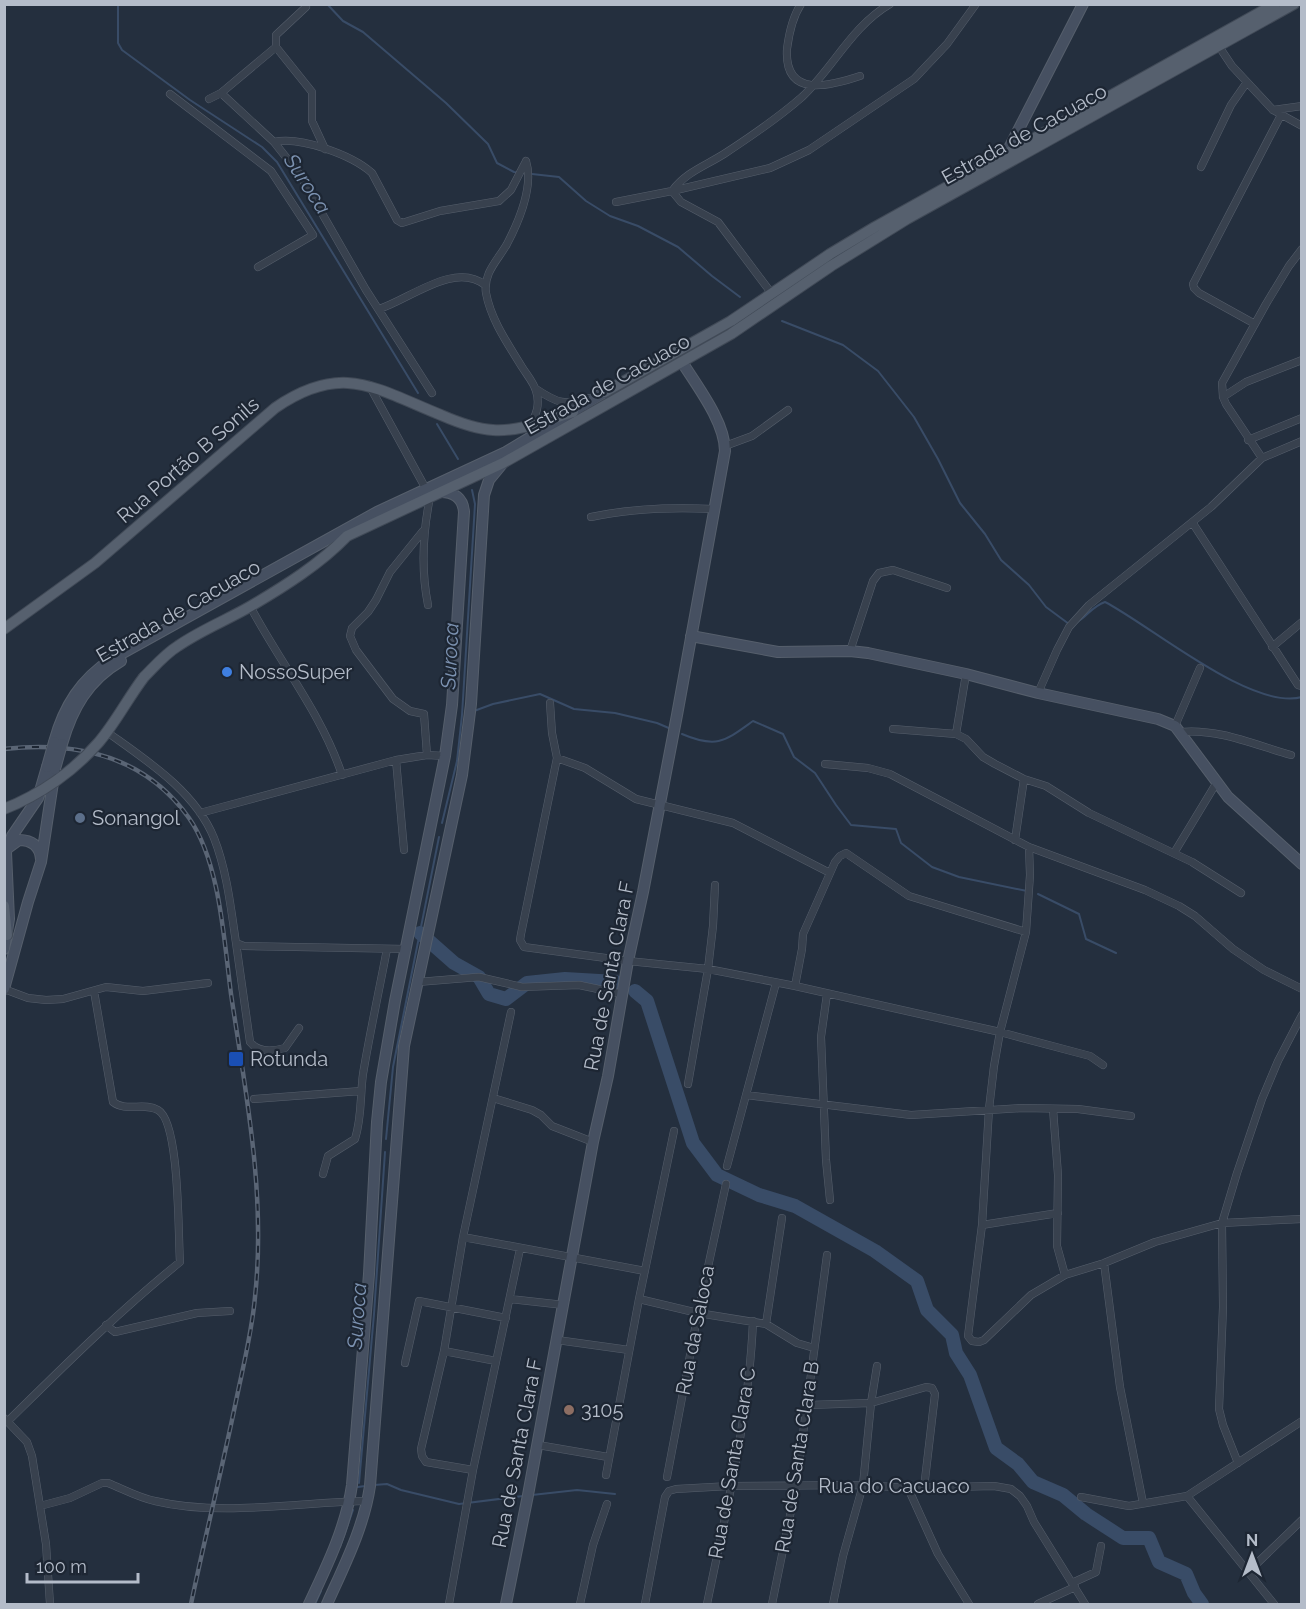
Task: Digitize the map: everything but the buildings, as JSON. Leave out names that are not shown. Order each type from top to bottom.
[{"type":"main road","points":[[1006,153],[1083,4]]},
{"type":"main road","name":"Estrada de Cacuaco","points":[[58,743],[82,696],[98,678],[116,664],[347,536],[474,472],[605,392],[731,321],[875,226],[1275,4]]},
{"type":"main road","name":"Estrada de Cacuaco","points":[[474,472],[503,463],[682,362],[731,334],[869,241],[1294,4]]},
{"type":"main road","name":"Rua de Santa Clara F","points":[[506,1605],[538,1445],[593,1142],[643,892],[725,446],[708,403],[682,362]]},
{"type":"main road","name":"Rua Portão B Sonils","points":[[4,628],[95,563],[147,520],[213,460],[275,408],[295,395],[319,385],[352,382],[369,386],[416,405]]},
{"type":"main road","name":"Estrada de Cacuaco","points":[[416,405],[458,422],[494,430],[529,425],[573,412]]},
{"type":"main road","points":[[327,1605],[368,1501],[404,1046],[462,775],[469,727],[484,495],[489,480],[503,463]]},
{"type":"main road","points":[[309,1605],[340,1533],[350,1501],[369,1274],[375,1147],[381,1082],[387,1042],[445,756],[452,705],[464,512],[461,501],[456,495],[432,493]]},
{"type":"main road","name":"Estrada de Cacuaco","points":[[6,852],[12,836],[38,798],[51,768],[71,699],[89,676],[101,666],[376,512],[432,493]]},
{"type":"main road","points":[[4,809],[31,797],[65,774],[83,758],[106,732],[144,677],[177,646],[250,606],[332,552],[347,536]]},
{"type":"main road","points":[[691,636],[778,652],[868,653],[966,674],[1038,693],[1131,712],[1177,729],[1235,805],[1302,864]]},
{"type":"main road","name":"Estrada de Cacuaco","points":[[4,989],[41,862],[51,768]]},
{"type":"main road","points":[[430,829],[449,832]]},
{"type":"main road","points":[[4,949],[9,920],[6,852],[13,843],[25,840],[36,845],[41,862]]},
{"type":"main road","points":[[4,906],[7,934]]},
{"type":"main road","points":[[375,1147],[395,1147]]},
{"type":"street","points":[[801,4],[790,29],[787,66],[795,78],[804,84],[827,86],[860,76]]},
{"type":"street","points":[[672,191],[690,172],[735,146],[794,103],[812,86],[850,39],[876,13],[890,4]]},
{"type":"street","points":[[616,202],[770,168],[809,150],[914,79],[947,44],[976,4]]},
{"type":"street","points":[[306,7],[276,35],[276,47],[312,92],[312,121],[325,149]]},
{"type":"street","points":[[1218,45],[1224,57],[1273,110],[1302,126]]},
{"type":"street","points":[[209,99],[221,93],[276,47]]},
{"type":"street","points":[[1201,167],[1231,105],[1247,82]]},
{"type":"street","points":[[221,93],[274,142],[300,176],[344,254],[432,393]]},
{"type":"street","points":[[170,94],[271,171],[313,236],[258,267]]},
{"type":"street","points":[[1273,110],[1302,106]]},
{"type":"street","points":[[1255,324],[1199,293],[1193,284],[1281,115]]},
{"type":"street","points":[[274,142],[290,141],[325,149],[357,162],[372,173],[397,220],[402,224],[440,211],[499,201],[511,190],[526,160],[529,178],[524,202],[514,228],[492,267],[485,285]]},
{"type":"street","points":[[672,191],[681,202],[718,222],[772,294]]},
{"type":"street","points":[[1262,458],[1248,440],[1223,397],[1223,379],[1289,266],[1302,249]]},
{"type":"street","points":[[379,309],[439,282],[455,277],[477,278],[485,285],[493,316],[536,389],[537,408],[533,421],[529,425]]},
{"type":"street","points":[[1223,397],[1246,382],[1302,360]]},
{"type":"street","points":[[369,386],[432,493],[423,531],[428,606]]},
{"type":"street","points":[[536,389],[552,399],[568,403],[605,392]]},
{"type":"street","points":[[725,446],[752,436],[788,410]]},
{"type":"street","points":[[1248,440],[1302,418]]},
{"type":"street","points":[[1038,693],[1057,650],[1080,614],[1096,598],[1192,522],[1242,479],[1262,458],[1302,441]]},
{"type":"street","points":[[591,517],[639,509],[675,507],[714,509]]},
{"type":"street","points":[[1192,522],[1272,647],[1298,685],[1302,686]]},
{"type":"street","points":[[423,531],[390,572],[376,600],[352,628],[350,636],[356,650],[393,699],[410,711],[424,714],[427,755]]},
{"type":"street","points":[[850,651],[873,581],[879,573],[892,570],[947,588]]},
{"type":"street","points":[[250,606],[314,712],[342,775]]},
{"type":"street","points":[[1272,647],[1302,622]]},
{"type":"street","points":[[1200,668],[1177,729],[1214,732],[1291,755]]},
{"type":"street","points":[[956,734],[966,674]]},
{"type":"street","points":[[550,703],[552,733],[557,758],[520,940],[524,947],[708,969],[795,986],[1000,1032],[1090,1056],[1103,1065]]},
{"type":"street","points":[[893,729],[956,734],[966,739],[989,761],[1024,779],[1046,786],[1089,813],[1192,862],[1241,893]]},
{"type":"street","points":[[106,732],[174,783],[200,813],[214,838],[223,871],[250,1042],[253,1047],[266,1050],[285,1048],[299,1028]]},
{"type":"street","points":[[200,813],[396,760],[427,755],[445,756]]},
{"type":"street","points":[[557,758],[585,768],[636,798],[733,823],[830,873]]},
{"type":"street","points":[[396,760],[404,850]]},
{"type":"street","points":[[825,764],[868,768],[890,774],[1029,847],[1145,890],[1179,906],[1195,916],[1227,945],[1302,989]]},
{"type":"street","points":[[1015,840],[1024,779]]},
{"type":"street","points":[[1174,853],[1217,782]]},
{"type":"street","points":[[1029,847],[1030,875],[1026,932],[1000,1032],[989,1109],[982,1225],[968,1336],[972,1341],[984,1340],[1031,1295],[1065,1275],[1104,1263],[1155,1242],[1222,1223],[1302,1219]]},
{"type":"street","points":[[795,986],[801,959],[803,934],[837,858],[846,853],[909,896],[1026,932]]},
{"type":"street","points":[[688,1084],[708,969],[715,885]]},
{"type":"street","points":[[236,943],[244,946],[406,949]]},
{"type":"street","points":[[323,1174],[328,1156],[356,1139],[369,1038],[387,950]]},
{"type":"street","points":[[418,982],[479,977],[522,987],[579,985],[622,994]]},
{"type":"street","points":[[4,989],[28,998],[46,1000],[63,999],[106,987],[143,991],[208,982]]},
{"type":"street","points":[[728,1166],[776,983]]},
{"type":"street","points":[[50,1605],[40,1506],[29,1447],[6,1420],[139,1295],[180,1262],[174,1155],[168,1121],[163,1114],[152,1108],[126,1107],[113,1102],[94,991]]},
{"type":"street","points":[[827,994],[821,1037],[830,1200]]},
{"type":"street","points":[[473,1470],[426,1462],[421,1449],[444,1351],[463,1237],[511,1012]]},
{"type":"street","points":[[1238,1463],[1219,1408],[1223,1307],[1222,1223],[1236,1173],[1262,1099],[1278,1061],[1302,1015]]},
{"type":"street","points":[[254,1099],[361,1091]]},
{"type":"street","points":[[746,1095],[910,1115],[989,1109],[1078,1109],[1131,1116]]},
{"type":"street","points":[[493,1098],[532,1110],[552,1126],[593,1142]]},
{"type":"street","points":[[1053,1109],[1058,1164],[1058,1252],[1065,1275]]},
{"type":"street","points":[[606,1475],[674,1131]]},
{"type":"street","name":"Rua da Saloca","points":[[667,1477],[698,1313],[726,1184]]},
{"type":"street","points":[[982,1225],[1058,1214]]},
{"type":"street","points":[[766,1324],[782,1218]]},
{"type":"street","points":[[463,1237],[645,1271]]},
{"type":"street","points":[[449,1605],[473,1470],[520,1249]]},
{"type":"street","points":[[814,1348],[827,1255]]},
{"type":"street","points":[[1104,1263],[1120,1387],[1143,1503]]},
{"type":"street","points":[[510,1299],[564,1305]]},
{"type":"street","name":"Rua de Santa Clara B","points":[[639,1299],[698,1313],[766,1324],[797,1343],[814,1348],[796,1486],[772,1605]]},
{"type":"street","points":[[405,1364],[419,1301],[506,1318]]},
{"type":"street","points":[[106,1325],[114,1332],[197,1313],[230,1311]]},
{"type":"street","name":"Rua de Santa Clara C","points":[[707,1605],[747,1390],[753,1322]]},
{"type":"street","points":[[557,1340],[629,1350]]},
{"type":"street","points":[[444,1351],[496,1361]]},
{"type":"street","points":[[833,1605],[843,1556],[863,1485],[877,1366]]},
{"type":"street","points":[[808,1405],[871,1403],[926,1387],[932,1388],[935,1394],[924,1488]]},
{"type":"street","points":[[1081,1497],[1129,1506],[1187,1496],[1302,1421]]},
{"type":"street","points":[[538,1445],[608,1457]]},
{"type":"street","points":[[40,1506],[70,1498],[102,1483],[108,1483],[152,1501],[193,1507],[226,1508],[368,1501]]},
{"type":"street","name":"Rua do Cacuaco","points":[[645,1605],[665,1497],[669,1491],[730,1486],[863,1485],[908,1488],[993,1486],[1011,1488],[1027,1506],[1034,1522],[1074,1585]]},
{"type":"street","points":[[908,1488],[939,1554],[969,1605]]},
{"type":"street","points":[[1187,1496],[1274,1605]]},
{"type":"street","points":[[580,1605],[593,1545],[606,1504]]},
{"type":"street","points":[[1248,1572],[1302,1520]]},
{"type":"street","points":[[1038,1605],[1096,1572],[1101,1546]]},
{"type":"street","points":[[1074,1585],[1085,1605]]},
{"type":"waterway","name":"Suroca","points":[[118,4],[118,43],[122,50],[190,100],[262,147],[277,162],[418,393]]},
{"type":"waterway","points":[[327,4],[343,21],[363,32],[446,103],[488,144],[497,163],[514,172],[559,177],[586,201],[610,216],[638,226],[678,247],[740,297]]},
{"type":"waterway","points":[[782,321],[843,345],[878,371],[914,417],[960,503],[985,534],[1001,560],[1029,585],[1046,607],[1069,624]]},
{"type":"waterway","name":"Suroca","points":[[437,424],[458,459]]},
{"type":"waterway","name":"Suroca","points":[[442,823],[457,761],[462,715],[475,504],[472,490]]},
{"type":"waterway","points":[[1077,622],[1096,606],[1105,602],[1229,679],[1256,691],[1281,698],[1302,697]]},
{"type":"waterway","points":[[474,711],[493,704],[540,694],[574,709],[615,713],[657,723],[671,729]]},
{"type":"waterway","points":[[682,734],[704,741],[720,741],[753,721],[783,734],[794,757],[815,773],[851,825],[896,829],[901,843],[932,867],[959,877],[1027,891]]},
{"type":"waterway","name":"Suroca","points":[[386,1139],[393,1067],[439,837]]},
{"type":"waterway","points":[[1038,894],[1079,914],[1086,939],[1116,953]]},
{"type":"waterway","points":[[420,933],[454,963],[479,977],[489,994],[506,999],[527,983],[565,979],[616,982]]},
{"type":"waterway","points":[[635,991],[647,1001],[693,1143],[717,1175],[759,1195],[795,1206],[875,1251],[917,1281],[927,1310],[952,1335],[956,1353],[970,1375],[996,1448],[1018,1464],[1033,1482],[1063,1495],[1086,1514],[1123,1538],[1149,1538],[1159,1562],[1186,1574],[1194,1593],[1202,1604]]},
{"type":"waterway","name":"Suroca","points":[[359,1483],[385,1152]]},
{"type":"waterway","points":[[374,1485],[387,1484],[401,1490],[459,1504],[523,1496]]},
{"type":"waterway","points":[[358,1487],[365,1486]]},
{"type":"waterway","points":[[532,1495],[577,1490],[615,1494]]},
{"type":"waterway","points":[[340,1547],[353,1510]]},
{"type":"waterway","points":[[315,1604],[321,1591]]},
{"type":"railway","points":[[4,749],[31,747],[83,751],[107,757],[152,780],[189,818],[208,857],[214,879],[223,927],[253,1145],[258,1259],[254,1310],[247,1349],[191,1604]]},
{"type":"place","name":"NossoSuper","points":[[227,672]]},
{"type":"place","name":"Sonangol","points":[[80,818]]},
{"type":"place","name":"Rotunda","points":[[236,1059]]},
{"type":"place","name":"3105","points":[[569,1410]]}]
